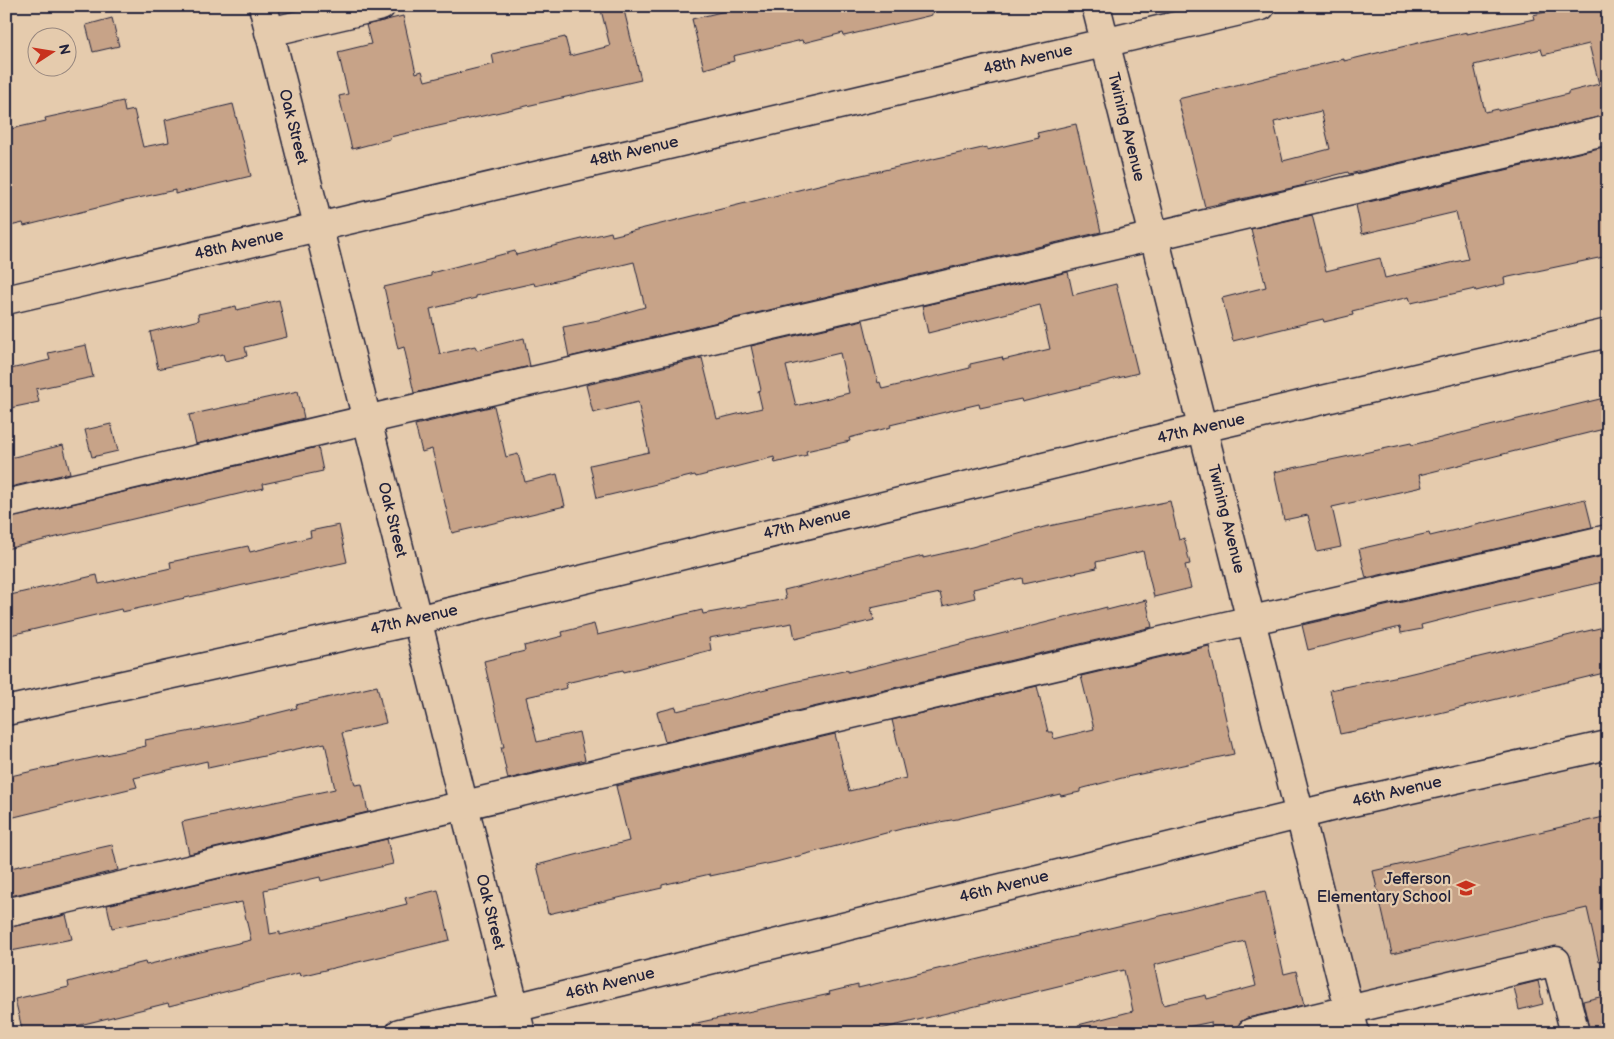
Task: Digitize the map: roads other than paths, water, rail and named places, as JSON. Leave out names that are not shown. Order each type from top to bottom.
[{"type":"street","name":"Oak Street","points":[[262,6],[518,1020]]},
{"type":"street","points":[[269,32],[381,6]]},
{"type":"street","name":"Twining Avenue","points":[[1096,6],[1352,1022]]},
{"type":"street","name":"48th Avenue","points":[[6,300],[1261,6]]},
{"type":"street","points":[[6,504],[1608,130]]},
{"type":"street","name":"47th Avenue","points":[[6,711],[417,620],[1203,428],[1608,333]]},
{"type":"street","points":[[6,913],[463,804],[1608,539]]},
{"type":"street","name":"46th Avenue","points":[[400,1033],[518,1020],[1300,814],[1608,745]]},
{"type":"street","points":[[1251,1033],[1352,1022],[1556,962],[1575,1033]]},
{"type":"place","name":"Jefferson Elementary School","points":[[1466,888]]}]
